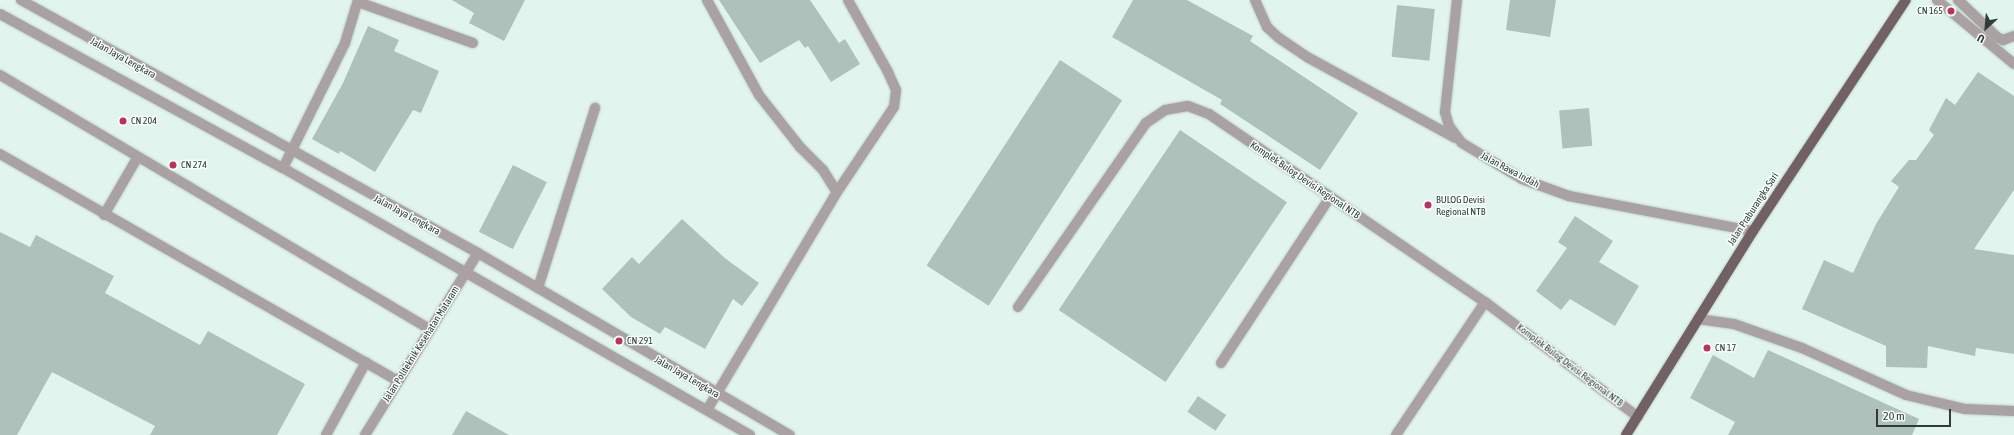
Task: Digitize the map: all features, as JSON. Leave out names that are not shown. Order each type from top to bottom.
[{"type":"main road","name":"Jalan Praburangka Sari","points":[[1626,435],[1753,231],[1906,0]]},
{"type":"street","name":"Jalan Jaya Lengkara","points":[[21,0],[291,152],[478,253],[716,394],[790,435]]},
{"type":"street","points":[[707,0],[759,96],[795,142],[823,170],[837,192]]},
{"type":"street","points":[[707,410],[837,192],[879,131],[896,99],[896,90],[888,72],[848,0]]},
{"type":"street","points":[[1255,0],[1267,27],[1284,41],[1457,139]]},
{"type":"street","name":"Jalan Rawa Indah","points":[[1457,0],[1445,104],[1446,119],[1457,139],[1522,179],[1563,194],[1753,231]]},
{"type":"street","points":[[1937,0],[2014,64]]},
{"type":"street","points":[[1958,0],[1997,37],[2003,40],[2014,36]]},
{"type":"street","points":[[283,168],[345,43],[358,1],[473,43]]},
{"type":"street","name":"Jalan Jaya Lengkara","points":[[0,14],[283,168],[750,435]]},
{"type":"street","points":[[0,75],[137,158],[430,329]]},
{"type":"street","name":"Komplek Bulog Devisi Regional NTB","points":[[1018,307],[1146,123],[1165,110],[1188,106],[1202,110],[1485,302],[1638,416]]},
{"type":"street","points":[[538,288],[595,108]]},
{"type":"street","points":[[0,154],[104,215],[397,380]]},
{"type":"street","points":[[104,215],[137,158]]},
{"type":"street","points":[[1221,363],[1330,197]]},
{"type":"street","name":"Jalan Politeknik Kesehatan Mataram","points":[[365,435],[397,380],[478,253]]},
{"type":"street","points":[[1396,435],[1485,302]]},
{"type":"street","points":[[1698,319],[1734,324],[1802,348],[1906,395],[1965,409],[2014,411]]},
{"type":"street","points":[[326,435],[366,362]]},
{"type":"building","points":[[452,0],[525,0],[504,41],[469,23],[474,13]]},
{"type":"building","points":[[719,0],[810,0],[839,43],[845,39],[860,64],[831,82],[808,46],[805,48],[799,40],[760,63]]},
{"type":"building","points":[[1133,0],[1187,0],[1253,36],[1250,41],[1358,113],[1320,170],[1220,104],[1222,100],[1112,37]]},
{"type":"building","points":[[1510,0],[1556,0],[1550,37],[1506,30]]},
{"type":"building","points":[[1397,5],[1435,9],[1429,61],[1392,57]]},
{"type":"building","points":[[368,26],[399,40],[394,51],[439,71],[421,113],[413,110],[375,172],[340,151],[339,154],[312,139],[343,83]]},
{"type":"building","points":[[1060,60],[1122,100],[989,306],[927,265]]},
{"type":"building","points":[[1978,72],[2014,96],[2014,190],[1974,249],[2014,255],[2014,354],[1976,348],[1975,356],[1928,346],[1927,368],[1886,367],[1886,346],[1802,309],[1824,260],[1853,273],[1876,224],[1899,187],[1891,181],[1909,160],[1916,160],[1934,135],[1929,130],[1946,98],[1955,105]]},
{"type":"building","points":[[1589,108],[1592,146],[1562,148],[1559,111]]},
{"type":"building","points":[[1180,130],[1287,202],[1166,382],[1059,310]]},
{"type":"building","points":[[513,165],[547,182],[513,249],[479,232]]},
{"type":"building","points":[[1575,216],[1613,241],[1599,262],[1639,286],[1615,326],[1570,299],[1561,310],[1536,291],[1567,248],[1558,242]]},
{"type":"building","points":[[682,219],[726,259],[759,283],[742,306],[733,299],[705,349],[665,327],[660,334],[631,317],[602,289],[632,257],[639,264]]},
{"type":"building","points":[[0,232],[30,247],[36,235],[114,276],[105,293],[200,345],[208,331],[305,384],[277,435],[150,435],[155,426],[52,372],[17,435],[0,435]]},
{"type":"building","points":[[1768,350],[1919,419],[1912,435],[1728,435],[1735,422],[1690,398],[1713,355],[1754,378]]},
{"type":"building","points":[[1198,396],[1226,415],[1216,431],[1187,412]]},
{"type":"building","points":[[466,411],[509,435],[452,435]]},
{"type":"place","name":"CN 165","points":[[1951,11]]},
{"type":"place","name":"CN 204","points":[[123,121]]},
{"type":"place","name":"CN 274","points":[[173,165]]},
{"type":"place","name":"BULOG Devisi Regional NTB","points":[[1428,205]]},
{"type":"place","name":"CN 291","points":[[619,341]]},
{"type":"place","name":"CN 17","points":[[1707,348]]}]
